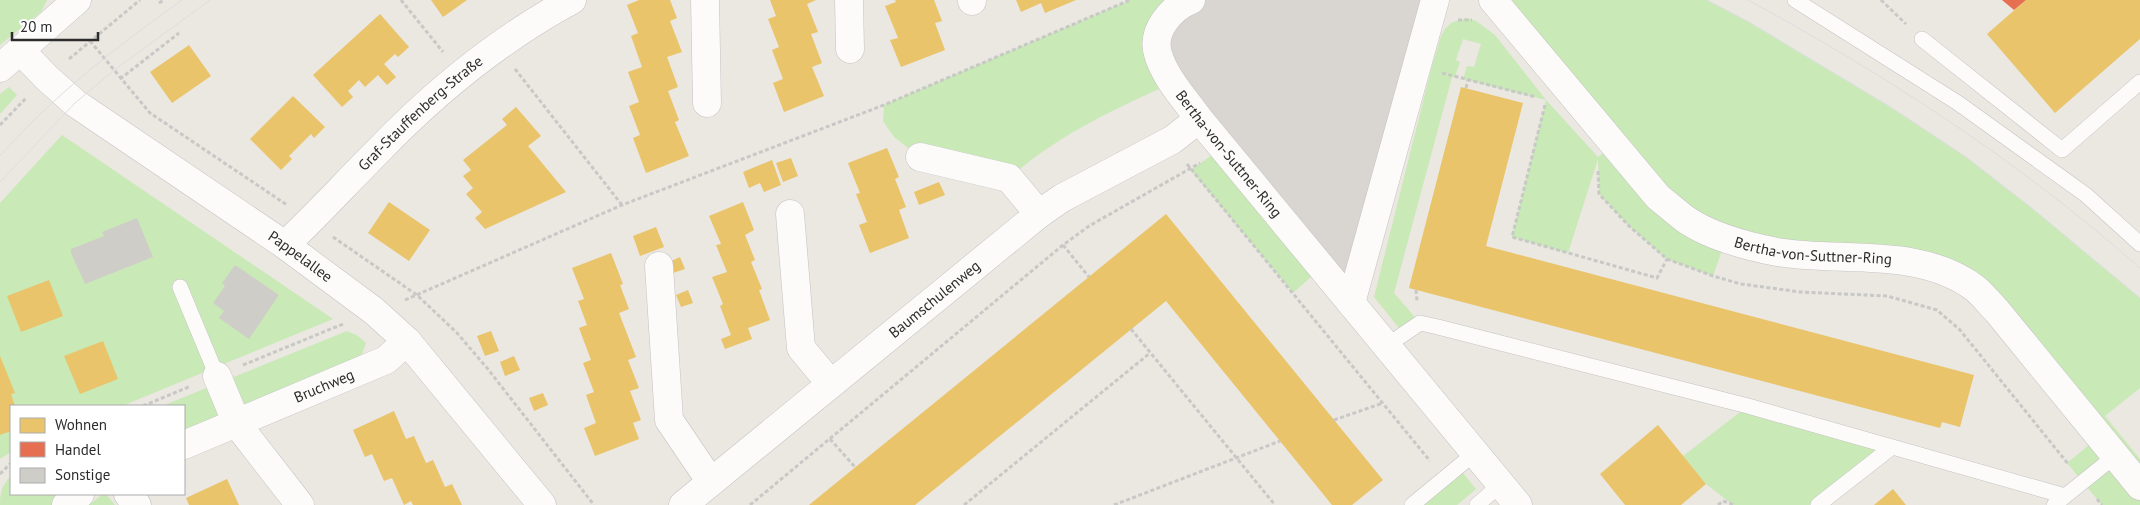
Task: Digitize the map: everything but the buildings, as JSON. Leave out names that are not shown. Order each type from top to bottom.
[{"type":"street","points":[[0,68],[77,0]]},
{"type":"street","name":"Graf-Stauffenberg-Straße","points":[[285,245],[379,149],[461,74],[546,14],[572,0]]},
{"type":"street","points":[[705,0],[707,103]]},
{"type":"street","points":[[849,0],[850,49]]},
{"type":"street","name":"Bertha-von-Suttner-Ring","points":[[1191,0],[1181,4],[1164,20],[1158,37],[1158,53],[1173,83],[1199,119],[1518,505]]},
{"type":"street","points":[[1351,303],[1435,0]]},
{"type":"street","name":"Bertha-von-Suttner-Ring","points":[[1493,0],[1658,197],[1685,219],[1704,230],[1726,239],[1778,252],[1898,260],[1930,267],[1957,278],[1976,290],[1997,311],[2140,486]]},
{"type":"street","name":"Pappelallee","points":[[20,50],[47,78],[75,102],[285,245],[374,311],[407,340],[542,505]]},
{"type":"street","name":"Baumschulenweg","points":[[683,505],[1039,214],[1062,198],[1172,140],[1199,119]]},
{"type":"street","points":[[920,157],[1009,178],[1039,214]]},
{"type":"street","points":[[790,214],[801,348],[831,384]]},
{"type":"street","points":[[659,266],[669,420],[711,482]]},
{"type":"street","name":"Bruchweg","points":[[185,445],[386,360],[407,340]]},
{"type":"street","points":[[217,376],[237,424],[300,505]]},
{"type":"street","points":[[66,505],[79,495]]},
{"type":"street","points":[[129,495],[137,505]]},
{"type":"lane","points":[[1795,0],[1958,103],[2086,195],[2140,244]]},
{"type":"lane","points":[[1922,39],[2062,150],[2140,82]]},
{"type":"lane","points":[[180,287],[217,376]]},
{"type":"lane","points":[[1386,346],[1420,323],[1748,406],[1892,447],[2060,501],[2115,456]]},
{"type":"lane","points":[[1818,505],[1892,447]]},
{"type":"lane","points":[[1412,505],[1476,453]]},
{"type":"lane","points":[[1477,505],[1500,484]]},
{"type":"path","points":[[140,0],[90,41],[150,113],[416,295],[457,333],[487,368],[594,505]]},
{"type":"path","points":[[159,3],[164,0]]},
{"type":"path","points":[[401,0],[461,74]]},
{"type":"path","points":[[416,295],[622,206],[884,104],[1130,0]]},
{"type":"path","points":[[1881,0],[1922,39]]},
{"type":"path","points":[[1451,23],[1467,18],[1476,21]]},
{"type":"path","points":[[120,79],[179,33]]},
{"type":"path","points":[[497,47],[622,206]]},
{"type":"path","points":[[1416,65],[1538,98]]},
{"type":"path","points":[[1466,88],[1468,80]]},
{"type":"path","points":[[0,125],[25,100]]},
{"type":"path","points":[[1544,110],[1512,237],[1658,278],[1667,259]]},
{"type":"path","points":[[1172,140],[1191,170],[1445,478]]},
{"type":"path","points":[[750,505],[1063,245],[1089,226],[1191,170],[1224,147]]},
{"type":"path","points":[[1598,167],[1599,194],[1629,226],[1667,259],[1740,284],[1800,292],[1888,296],[1937,310],[1960,330],[2084,483]]},
{"type":"path","points":[[1063,245],[1089,277]]},
{"type":"path","points":[[1131,329],[1275,505]]},
{"type":"path","points":[[964,505],[1150,353]]},
{"type":"path","points":[[1334,420],[1383,403]]},
{"type":"path","points":[[830,439],[855,468]]},
{"type":"path","points":[[1114,505],[1280,441]]},
{"type":"path","points":[[0,474],[10,464]]},
{"type":"path","points":[[1718,505],[1723,501],[1736,505]]},
{"type":"green space","points":[[0,0],[47,0],[41,12],[0,45]]},
{"type":"green space","points":[[1130,0],[1191,0],[1173,83],[1087,124],[1047,149],[1009,178],[920,157],[894,137],[883,121],[884,105]]},
{"type":"green space","points":[[1509,0],[1707,0],[1749,22],[1889,106],[1966,157],[2033,209],[2140,298],[2140,388],[2105,416],[2140,459],[2140,505],[2102,505],[2067,463],[2099,437],[1957,278],[1726,239],[1713,276],[1667,259],[1629,226],[1599,194],[1598,159],[1568,253],[1512,237],[1546,100],[1598,157],[1614,145]]},
{"type":"green space","points":[[1467,18],[1476,21],[1495,35],[1546,100],[1463,79],[1467,66],[1474,67],[1481,44],[1463,39],[1456,60],[1460,62],[1455,77],[1452,77],[1394,293],[1420,323],[1403,333],[1374,297],[1431,70],[1441,36],[1445,29],[1451,23],[1459,20]]},
{"type":"green space","points":[[9,87],[17,95],[0,114],[0,94]]},
{"type":"green space","points":[[62,135],[333,319],[124,405],[10,405],[10,453],[0,459],[0,203]]},
{"type":"green space","points":[[1223,147],[1322,267],[1293,293],[1191,170]]},
{"type":"green space","points":[[347,331],[358,336],[366,343],[361,357],[185,433],[185,405],[164,405]]},
{"type":"green space","points":[[1748,406],[1892,447],[1818,505],[1733,505],[1706,484],[1683,456]]},
{"type":"green space","points":[[1462,472],[1476,489],[1457,505],[1412,505]]},
{"type":"green space","points":[[10,477],[10,495],[64,495],[52,505],[0,505],[0,496],[5,482]]},
{"type":"green space","points":[[102,495],[107,495],[115,505],[89,505]]},
{"type":"shaded area","points":[[1191,0],[1435,0],[1351,303],[1173,83],[1164,20]]},
{"type":"tram line","points":[[0,156],[42,112],[86,73],[182,0]]},
{"type":"tram line","points":[[0,182],[75,103],[113,71],[210,0]]},
{"type":"tram line","points":[[1707,0],[1749,22],[1889,106],[1966,157],[2033,209],[2140,298]]},
{"type":"tram line","points":[[1748,0],[1852,59],[1952,123],[2001,157],[2095,229],[2140,268]]}]
